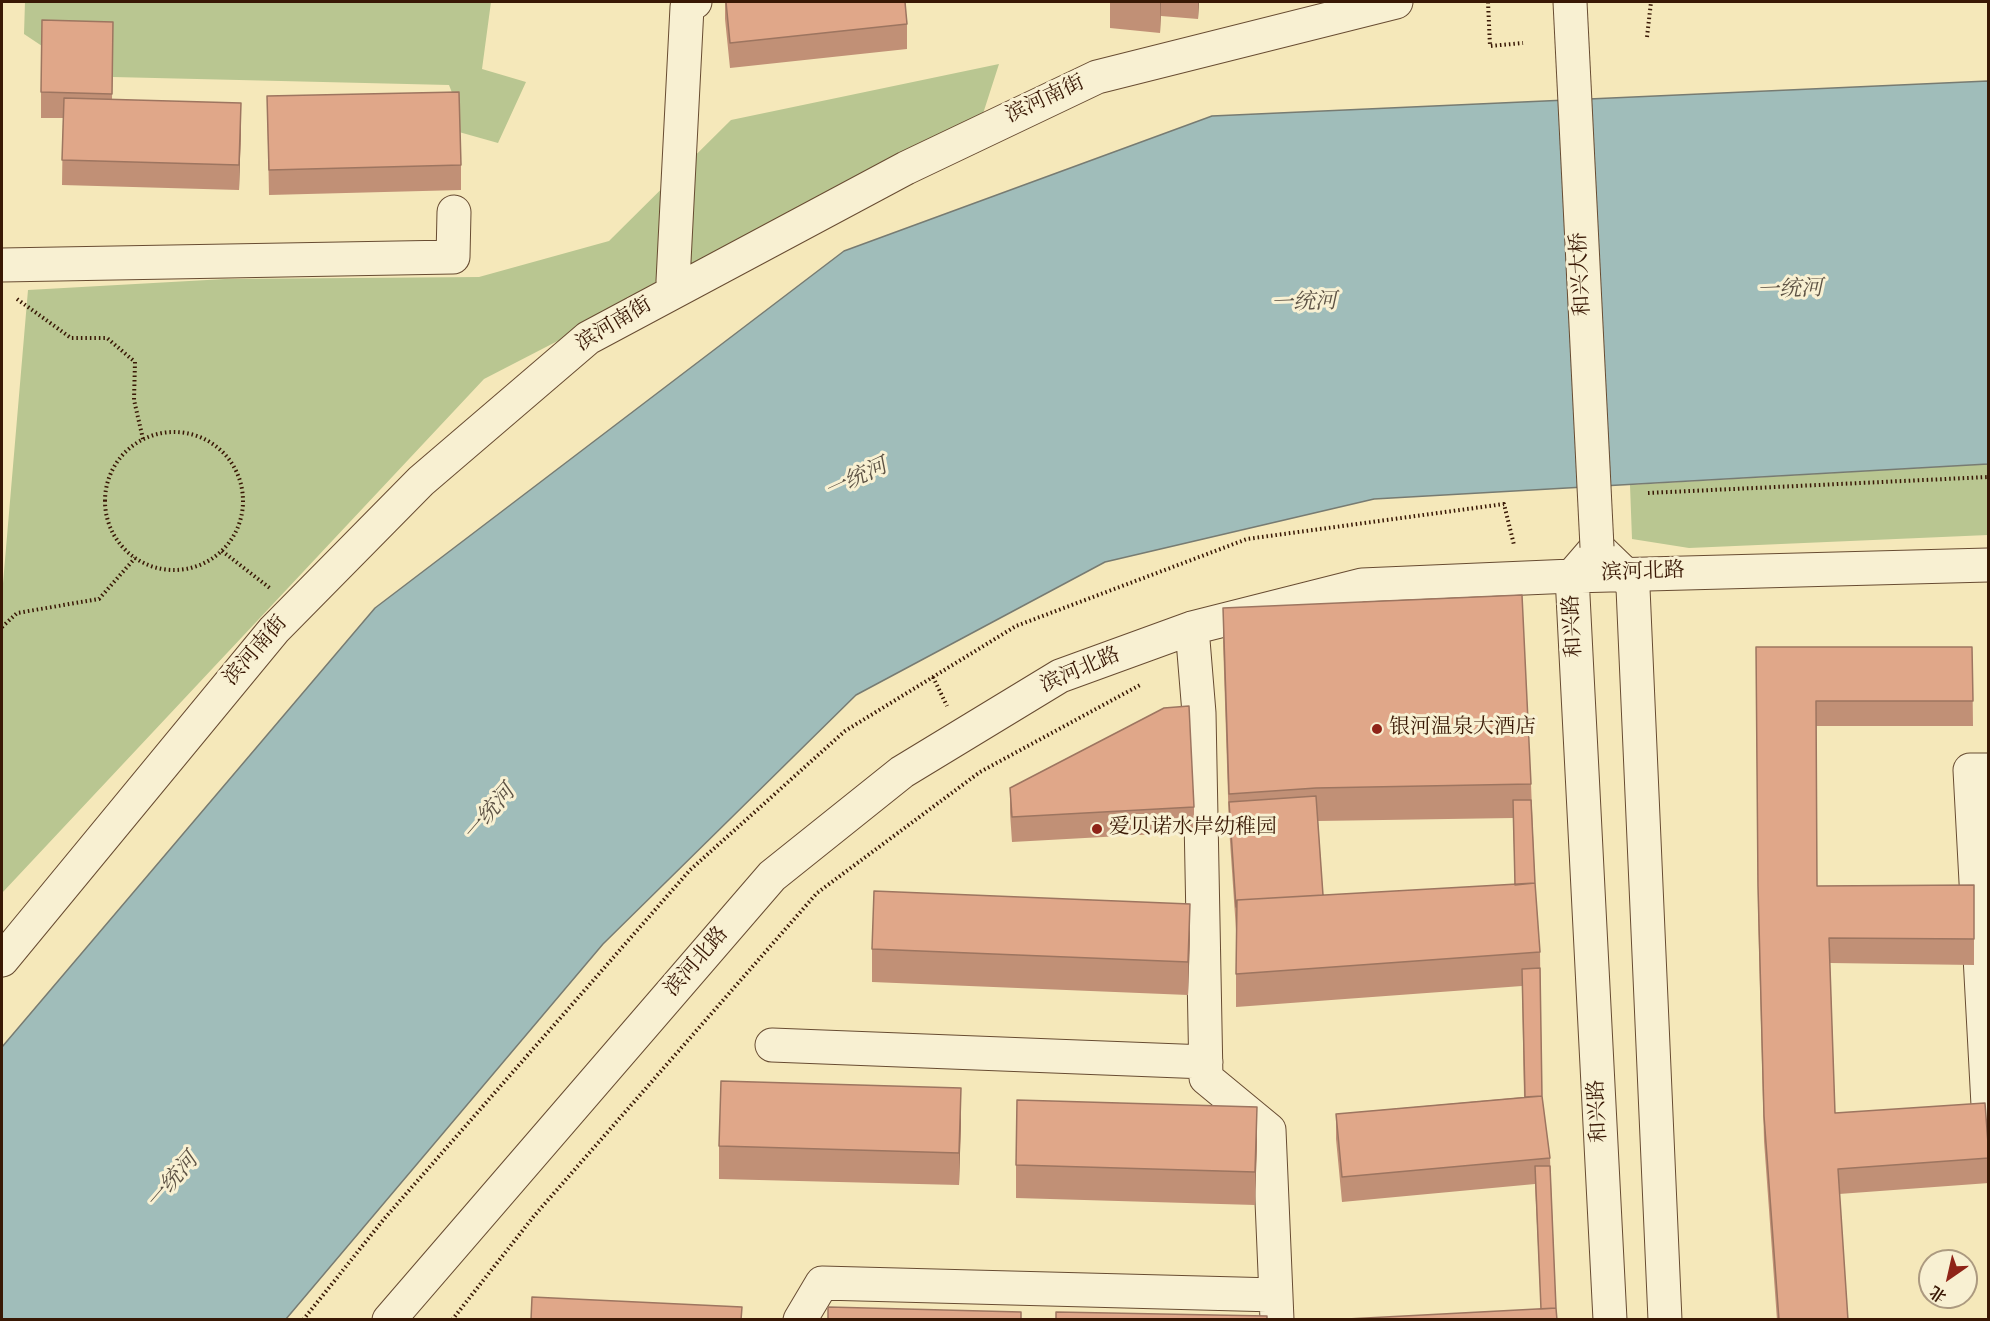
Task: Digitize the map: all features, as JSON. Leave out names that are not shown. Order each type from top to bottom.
[{"type":"street","points":[[673,281],[687,8],[695,2]]},
{"type":"street","name":"滨河南街","points":[[2,960],[266,639],[295,608],[421,481],[588,338],[906,168],[1097,77],[1396,2]]},
{"type":"street","name":"和兴大桥","points":[[1570,2],[1597,547]]},
{"type":"street","points":[[6,280],[453,257],[454,212]]},
{"type":"street","points":[[1597,547],[1626,575],[1633,588],[1665,1320]]},
{"type":"street","name":"和兴路","points":[[1597,547],[1572,576],[1610,1320]]},
{"type":"street","name":"滨河北路","points":[[389,1320],[772,876],[902,772],[1060,676],[1192,628],[1362,585],[1572,576],[1989,565]]},
{"type":"street","points":[[800,1320],[822,1283],[1277,1307],[1269,1130],[1206,1078],[1199,713],[1192,628]]},
{"type":"street","points":[[1989,770],[1971,770],[1989,1105]]},
{"type":"street","points":[[772,1045],[1206,1062]]},
{"type":"path","points":[[1488,2],[1490,46],[1523,43]]},
{"type":"path","points":[[1647,37],[1651,2]]},
{"type":"path","points":[[6,280],[71,338],[107,338],[135,362],[134,400],[143,439]]},
{"type":"path","points":[[181,432],[200,437],[217,447],[230,461],[239,479],[243,498],[241,517],[222,551],[206,562],[189,568],[170,570],[152,567],[135,558],[120,544],[110,526],[104,506],[106,486],[113,467],[126,450],[143,439],[161,433],[181,432]]},
{"type":"path","points":[[1648,493],[1989,477]]},
{"type":"path","points":[[1503,504],[1515,550]]},
{"type":"path","points":[[222,551],[295,608]]},
{"type":"path","points":[[2,627],[17,613],[99,599],[135,558]]},
{"type":"path","points":[[933,677],[952,715]]},
{"type":"path","points":[[452,1320],[534,1216],[817,893],[980,772],[1146,681]]},
{"type":"green space","points":[[25,2],[491,2],[482,69],[526,82],[498,143],[459,132],[456,103],[449,85],[113,77],[113,47],[42,46],[24,34]]},
{"type":"green space","points":[[999,64],[980,123],[484,379],[2,893],[2,595],[28,290],[225,279],[479,277],[609,241],[731,120]]},
{"type":"green space","points":[[1988,464],[1988,535],[1689,548],[1632,539],[1630,485]]},
{"type":"water","name":"一统河","points":[[1988,81],[1988,464],[1374,499],[1105,562],[856,695],[603,944],[286,1319],[2,1320],[2,1047],[375,608],[844,251],[1212,116]]},
{"type":"building","points":[[726,2],[905,2],[907,24],[730,43]]},
{"type":"building","points":[[42,20],[113,22],[112,94],[41,92]]},
{"type":"building","points":[[459,92],[461,165],[269,170],[267,96]]},
{"type":"building","points":[[64,98],[241,103],[239,165],[62,160]]},
{"type":"building","name":"银河温泉大酒店","points":[[1522,595],[1531,784],[1316,788],[1229,794],[1223,608]]},
{"type":"building","points":[[1756,647],[1972,647],[1973,701],[1816,701],[1817,886],[1974,885],[1974,939],[1829,938],[1835,1113],[1985,1103],[1989,1157],[1838,1169],[1848,1320],[1779,1320],[1764,1116],[1758,886]]},
{"type":"building","points":[[1189,706],[1194,807],[1012,817],[1010,788],[1164,708]]},
{"type":"building","points":[[1316,796],[1323,895],[1237,900],[1236,907],[1229,802]]},
{"type":"building","points":[[1513,800],[1531,800],[1535,883],[1515,885]]},
{"type":"building","points":[[1535,883],[1540,952],[1236,974],[1237,900]]},
{"type":"building","points":[[874,891],[1190,904],[1188,962],[872,949]]},
{"type":"building","points":[[1540,968],[1542,1096],[1525,1097],[1522,969]]},
{"type":"building","points":[[721,1081],[961,1088],[959,1153],[719,1146]]},
{"type":"building","points":[[1542,1096],[1550,1158],[1342,1177],[1336,1114]]},
{"type":"building","points":[[1017,1100],[1257,1107],[1255,1172],[1016,1165]]},
{"type":"building","points":[[1535,1166],[1550,1166],[1556,1308],[1541,1309]]},
{"type":"building","points":[[532,1297],[742,1307],[741,1320],[531,1320]]},
{"type":"building","points":[[828,1307],[1021,1312],[1021,1320],[828,1320]]},
{"type":"building","points":[[1556,1308],[1557,1320],[1347,1320],[1347,1319]]},
{"type":"building","points":[[1056,1312],[1267,1316],[1267,1320],[1056,1320]]},
{"type":"place","name":"银河温泉大酒店","points":[[1377,729]]},
{"type":"place","name":"爱贝诺水岸幼稚园","points":[[1097,829]]}]
